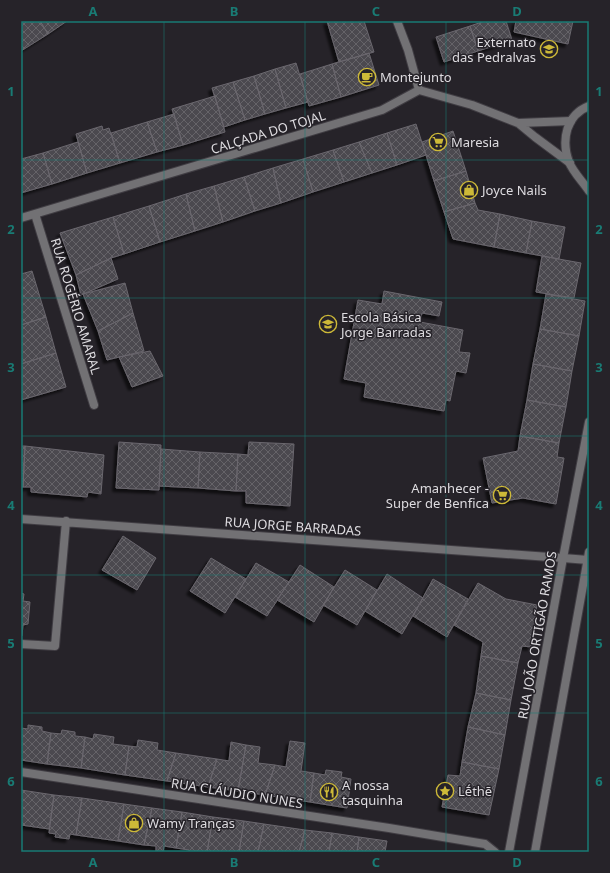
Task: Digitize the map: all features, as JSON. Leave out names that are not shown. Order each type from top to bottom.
[{"type":"street","points":[[397,21],[408,50],[419,90],[472,105],[518,123],[570,162]]},
{"type":"street","name":"CALÇADA DO TOJAL","points":[[21,218],[382,110],[419,90]]},
{"type":"street","points":[[589,105],[578,112],[571,121],[565,138],[565,144],[570,162],[589,191]]},
{"type":"street","points":[[518,123],[571,121]]},
{"type":"street","name":"RUA ROGÉRIO AMARAL","points":[[35,214],[94,405]]},
{"type":"street","name":"RUA JOÃO ORTIGÃO RAMOS","points":[[509,852],[589,422]]},
{"type":"street","name":"RUA JORGE BARRADAS","points":[[21,519],[66,521],[563,558],[588,556]]},
{"type":"street","points":[[21,644],[55,646],[66,521]]},
{"type":"street","points":[[535,852],[588,556]]},
{"type":"street","name":"RUA CLÁUDIO NUNES","points":[[21,772],[485,844],[495,852]]},
{"type":"building","points":[[21,21],[40,21],[48,34],[21,51]]},
{"type":"building","points":[[40,21],[67,21],[48,34]]},
{"type":"building","points":[[327,21],[364,21],[374,52],[339,62]]},
{"type":"building","points":[[485,21],[506,21],[512,40],[478,51],[470,26]]},
{"type":"building","points":[[516,21],[573,21],[568,44],[514,32]]},
{"type":"building","points":[[470,26],[478,51],[444,62],[436,37]]},
{"type":"building","points":[[369,53],[379,85],[341,97],[332,64]]},
{"type":"building","points":[[296,63],[308,102],[286,108],[275,69]]},
{"type":"building","points":[[332,64],[341,97],[309,106],[300,74]]},
{"type":"building","points":[[275,69],[286,108],[265,114],[254,76]]},
{"type":"building","points":[[254,76],[265,114],[245,120],[233,82]]},
{"type":"building","points":[[233,82],[245,120],[224,127],[212,88]]},
{"type":"building","points":[[215,96],[225,132],[183,145],[172,109]]},
{"type":"building","points":[[174,114],[183,145],[157,152],[147,122]]},
{"type":"building","points":[[147,122],[157,152],[120,163],[111,133]]},
{"type":"building","points":[[416,124],[426,155],[397,165],[387,133]]},
{"type":"building","points":[[102,126],[103,130],[109,128],[120,163],[87,173],[76,134]]},
{"type":"building","points":[[453,131],[466,171],[434,181],[422,142]]},
{"type":"building","points":[[387,133],[397,165],[372,173],[359,142]]},
{"type":"building","points":[[78,142],[87,173],[52,184],[43,153]]},
{"type":"building","points":[[359,142],[372,173],[344,182],[333,150]]},
{"type":"building","points":[[333,150],[344,182],[313,192],[303,159]]},
{"type":"building","points":[[43,153],[52,184],[21,193],[21,159]]},
{"type":"building","points":[[303,159],[313,192],[281,203],[273,168]]},
{"type":"building","points":[[273,168],[281,203],[255,211],[244,177]]},
{"type":"building","points":[[466,171],[475,203],[444,212],[434,181]]},
{"type":"building","points":[[244,177],[255,211],[223,222],[214,186]]},
{"type":"building","points":[[214,186],[223,222],[195,231],[186,194]]},
{"type":"building","points":[[186,194],[195,231],[160,242],[149,206]]},
{"type":"building","points":[[475,203],[478,210],[500,214],[494,247],[453,239],[444,212]]},
{"type":"building","points":[[149,206],[160,242],[124,254],[113,217]]},
{"type":"building","points":[[500,214],[532,221],[526,253],[494,247]]},
{"type":"building","points":[[113,217],[124,254],[111,258],[76,275],[60,233]]},
{"type":"building","points":[[532,221],[565,227],[559,259],[526,253]]},
{"type":"building","points":[[542,256],[581,263],[574,298],[536,292]]},
{"type":"building","points":[[111,258],[118,279],[81,295],[76,275]]},
{"type":"building","points":[[32,271],[46,317],[21,325],[21,274]]},
{"type":"building","points":[[125,283],[133,313],[98,331],[83,294]]},
{"type":"building","points":[[384,291],[442,302],[439,316],[422,313],[420,322],[463,330],[459,352],[470,353],[466,373],[456,371],[450,401],[446,400],[444,411],[364,397],[366,383],[344,379],[358,300],[382,304]]},
{"type":"building","points":[[546,294],[585,301],[579,336],[540,329]]},
{"type":"building","points":[[133,313],[144,351],[107,360],[98,331]]},
{"type":"building","points":[[46,317],[56,353],[21,364],[21,325]]},
{"type":"building","points":[[540,329],[579,336],[572,371],[533,364]]},
{"type":"building","points":[[150,351],[163,376],[132,387],[119,357]]},
{"type":"building","points":[[56,353],[66,387],[21,400],[21,364]]},
{"type":"building","points":[[533,364],[572,371],[566,407],[527,400]]},
{"type":"building","points":[[527,400],[566,407],[559,443],[520,436]]},
{"type":"building","points":[[520,436],[559,443],[557,457],[564,458],[556,504],[523,498],[492,503],[483,458],[518,451]]},
{"type":"building","points":[[119,442],[161,445],[159,490],[116,488]]},
{"type":"building","points":[[249,442],[294,444],[290,506],[246,503],[246,491],[236,491],[238,454],[248,455]]},
{"type":"building","points":[[21,446],[25,446],[23,487],[21,487]]},
{"type":"building","points":[[25,446],[104,455],[101,494],[88,492],[87,497],[31,492],[31,487],[23,487]]},
{"type":"building","points":[[161,449],[200,452],[198,488],[159,486]]},
{"type":"building","points":[[200,452],[238,454],[236,491],[198,488]]},
{"type":"building","points":[[123,536],[156,558],[137,590],[102,570]]},
{"type":"building","points":[[211,558],[246,579],[225,613],[190,591]]},
{"type":"building","points":[[256,563],[289,582],[267,616],[235,597]]},
{"type":"building","points":[[300,565],[334,587],[314,622],[277,600]]},
{"type":"building","points":[[345,570],[377,590],[357,625],[323,605]]},
{"type":"building","points":[[387,574],[423,598],[402,634],[365,611]]},
{"type":"building","points":[[433,579],[468,599],[447,637],[413,616]]},
{"type":"building","points":[[478,583],[506,599],[537,605],[531,647],[522,646],[518,663],[481,656],[483,642],[454,625]]},
{"type":"building","points":[[21,593],[24,594],[23,601],[30,602],[28,624],[23,625],[22,636],[21,636]]},
{"type":"building","points":[[481,656],[518,663],[511,700],[476,693]]},
{"type":"building","points":[[476,693],[511,700],[505,735],[468,727]]},
{"type":"building","points":[[28,725],[42,727],[42,731],[51,733],[47,764],[21,760],[21,728],[28,729]]},
{"type":"building","points":[[468,727],[505,735],[499,769],[462,762]]},
{"type":"building","points":[[62,730],[75,732],[75,736],[85,737],[81,768],[47,764],[51,733],[61,734]]},
{"type":"building","points":[[94,734],[114,737],[113,744],[129,746],[125,775],[81,768],[85,737],[93,739]]},
{"type":"building","points":[[138,740],[158,743],[157,750],[176,753],[167,781],[125,775],[129,746],[137,747]]},
{"type":"building","points":[[290,741],[305,743],[301,771],[314,773],[310,802],[265,795],[275,765],[286,767]]},
{"type":"building","points":[[231,742],[246,745],[238,791],[208,787],[217,759],[229,761]]},
{"type":"building","points":[[246,745],[260,747],[258,763],[275,765],[265,795],[238,791]]},
{"type":"building","points":[[176,753],[217,759],[208,787],[167,781]]},
{"type":"building","points":[[462,762],[499,769],[489,815],[442,807],[448,775],[460,776]]},
{"type":"building","points":[[326,770],[342,772],[341,777],[351,779],[347,808],[310,802],[314,773],[325,775]]},
{"type":"building","points":[[21,790],[54,795],[49,829],[21,825]]},
{"type":"building","points":[[54,795],[82,798],[76,835],[70,834],[69,839],[55,837],[56,834],[49,833]]},
{"type":"building","points":[[82,798],[124,804],[118,841],[76,835]]},
{"type":"building","points":[[124,804],[152,808],[144,845],[118,841]]},
{"type":"building","points":[[152,808],[182,812],[176,848],[164,846],[163,852],[156,852],[156,846],[144,845]]},
{"type":"building","points":[[182,812],[213,817],[207,852],[189,852],[189,850],[176,848]]},
{"type":"building","points":[[213,817],[244,821],[239,852],[207,852]]},
{"type":"building","points":[[244,821],[264,824],[258,852],[239,852]]},
{"type":"building","points":[[264,824],[305,830],[299,852],[258,852]]},
{"type":"building","points":[[305,830],[332,833],[329,852],[299,852]]},
{"type":"building","points":[[332,833],[359,837],[357,852],[329,852]]},
{"type":"building","points":[[359,837],[387,841],[385,852],[357,852]]},
{"type":"place","name":"Externato das Pedralvas","points":[[549,49]]},
{"type":"place","name":"Montejunto","points":[[367,77]]},
{"type":"place","name":"Maresia","points":[[438,142]]},
{"type":"place","name":"Joyce Nails","points":[[469,190]]},
{"type":"place","name":"Escola Básica Jorge Barradas","points":[[328,324]]},
{"type":"place","name":"Amanhecer - Super de Benfica","points":[[502,495]]},
{"type":"place","name":"Lḗthē","points":[[445,791]]},
{"type":"place","name":"A nossa tasquinha","points":[[329,792]]},
{"type":"place","name":"Wamy Tranças","points":[[134,823]]}]
